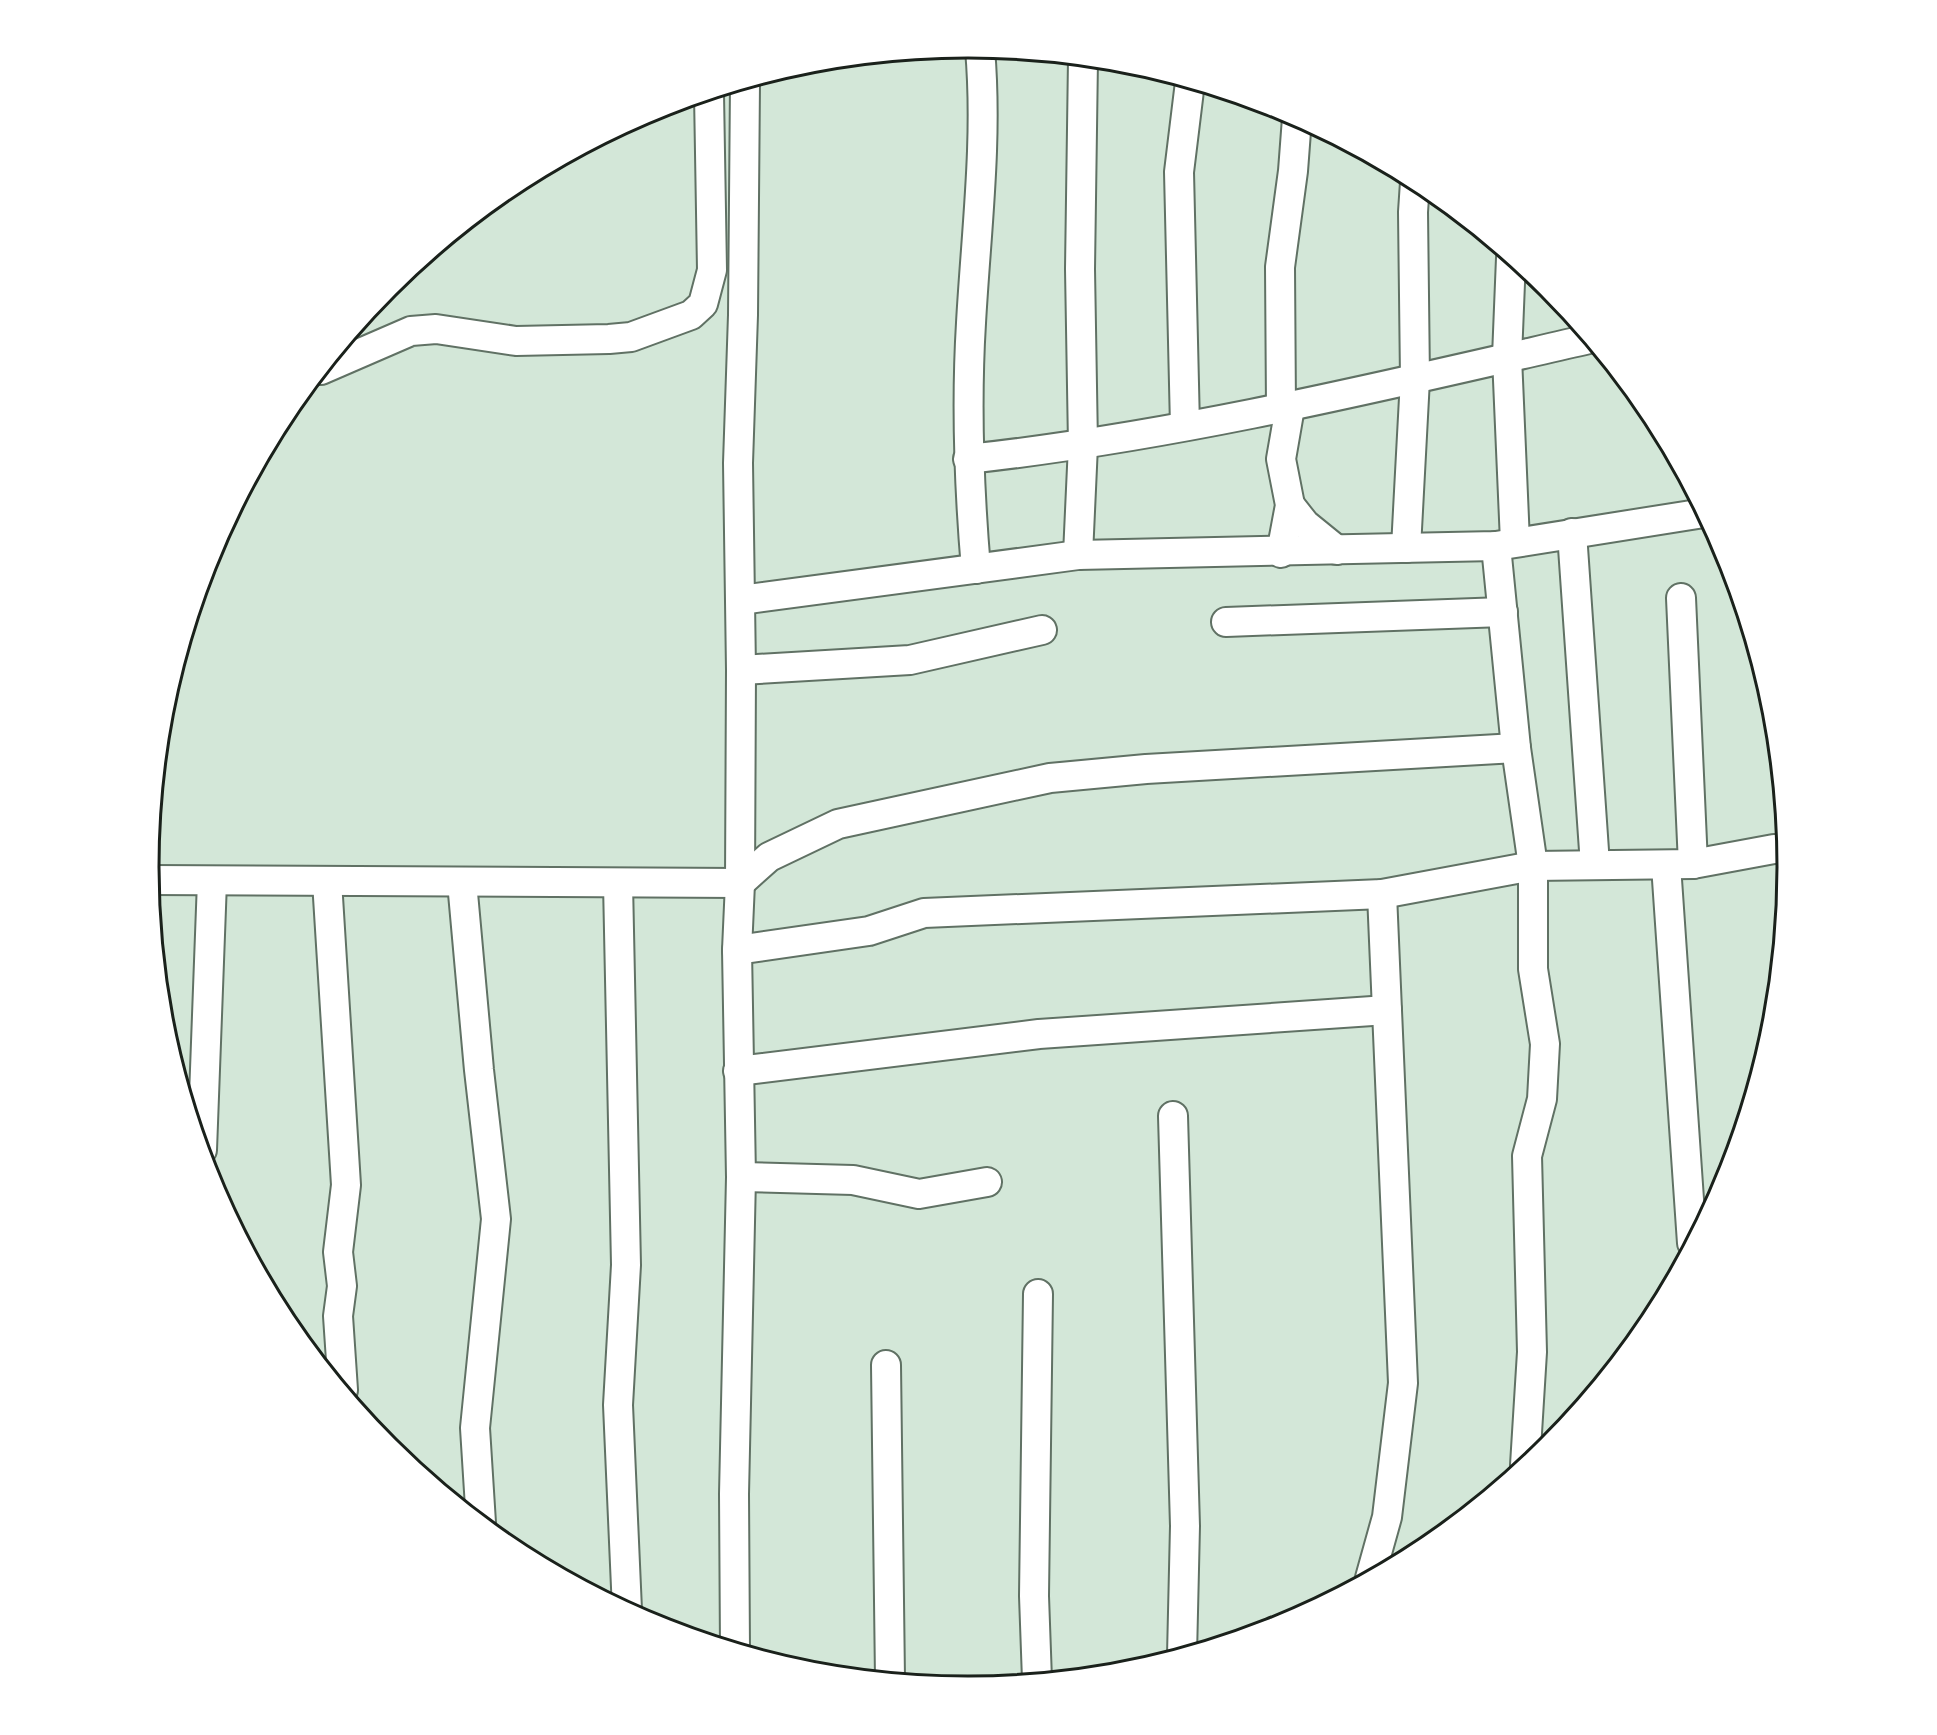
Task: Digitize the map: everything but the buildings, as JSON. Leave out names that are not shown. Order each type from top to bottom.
[{"type":"street","points":[[976,569],[968,459],[971,325],[980,200],[981,58]]},
{"type":"street","points":[[1078,555],[1083,445],[1080,269],[1083,67]]},
{"type":"street","points":[[1185,426],[1179,172],[1189,89]]},
{"type":"street","points":[[735,1642],[734,1494],[741,1177],[737,950],[740,883],[741,670],[738,463],[743,315],[745,90]]},
{"type":"street","points":[[336,363],[411,331],[436,329],[516,341],[609,339],[631,337],[691,315],[703,303],[712,270],[709,101]]},
{"type":"street","points":[[1281,553],[1290,505],[1281,459],[1285,408],[1280,361],[1280,267],[1296,128]]},
{"type":"street","points":[[1406,548],[1415,379],[1415,193]]},
{"type":"street","points":[[1511,267],[1503,612],[1516,748],[1533,866],[1533,969],[1545,1044],[1542,1099],[1527,1156],[1532,1352],[1527,1453]]},
{"type":"street","points":[[968,459],[1083,445],[1285,408],[1582,340]]},
{"type":"street","points":[[1280,361],[1320,400]]},
{"type":"street","points":[[1290,505],[1305,524],[1337,550]]},
{"type":"street","points":[[741,600],[1078,555],[1281,553],[1506,544],[1696,514]]},
{"type":"street","points":[[1572,533],[1595,865]]},
{"type":"street","points":[[1681,598],[1680,864],[1692,1230]]},
{"type":"street","points":[[1226,622],[1503,612]]},
{"type":"street","points":[[741,670],[910,660],[1042,630]]},
{"type":"street","points":[[159,880],[740,883],[769,857],[837,824],[1050,778],[1146,769],[1516,748]]},
{"type":"street","points":[[737,950],[869,931],[904,918],[933,912],[959,914],[1382,894],[1533,866],[1680,864],[1777,849]]},
{"type":"street","points":[[203,1130],[212,881]]},
{"type":"street","points":[[327,881],[346,1185],[338,1252],[342,1286],[338,1316],[342,1379]]},
{"type":"street","points":[[462,882],[479,1070],[496,1219],[475,1428],[480,1512]]},
{"type":"street","points":[[618,883],[626,1265],[618,1405],[627,1600]]},
{"type":"street","points":[[1373,1568],[1387,1517],[1403,1383],[1382,894]]},
{"type":"street","points":[[738,1071],[1039,1034],[1387,1010]]},
{"type":"street","points":[[1173,1116],[1185,1526],[1182,1648]]},
{"type":"street","points":[[741,1177],[853,1180],[919,1194],[987,1182]]},
{"type":"street","points":[[1037,1674],[1034,1585],[1038,1294]]},
{"type":"street","points":[[886,1365],[890,1673]]}]
